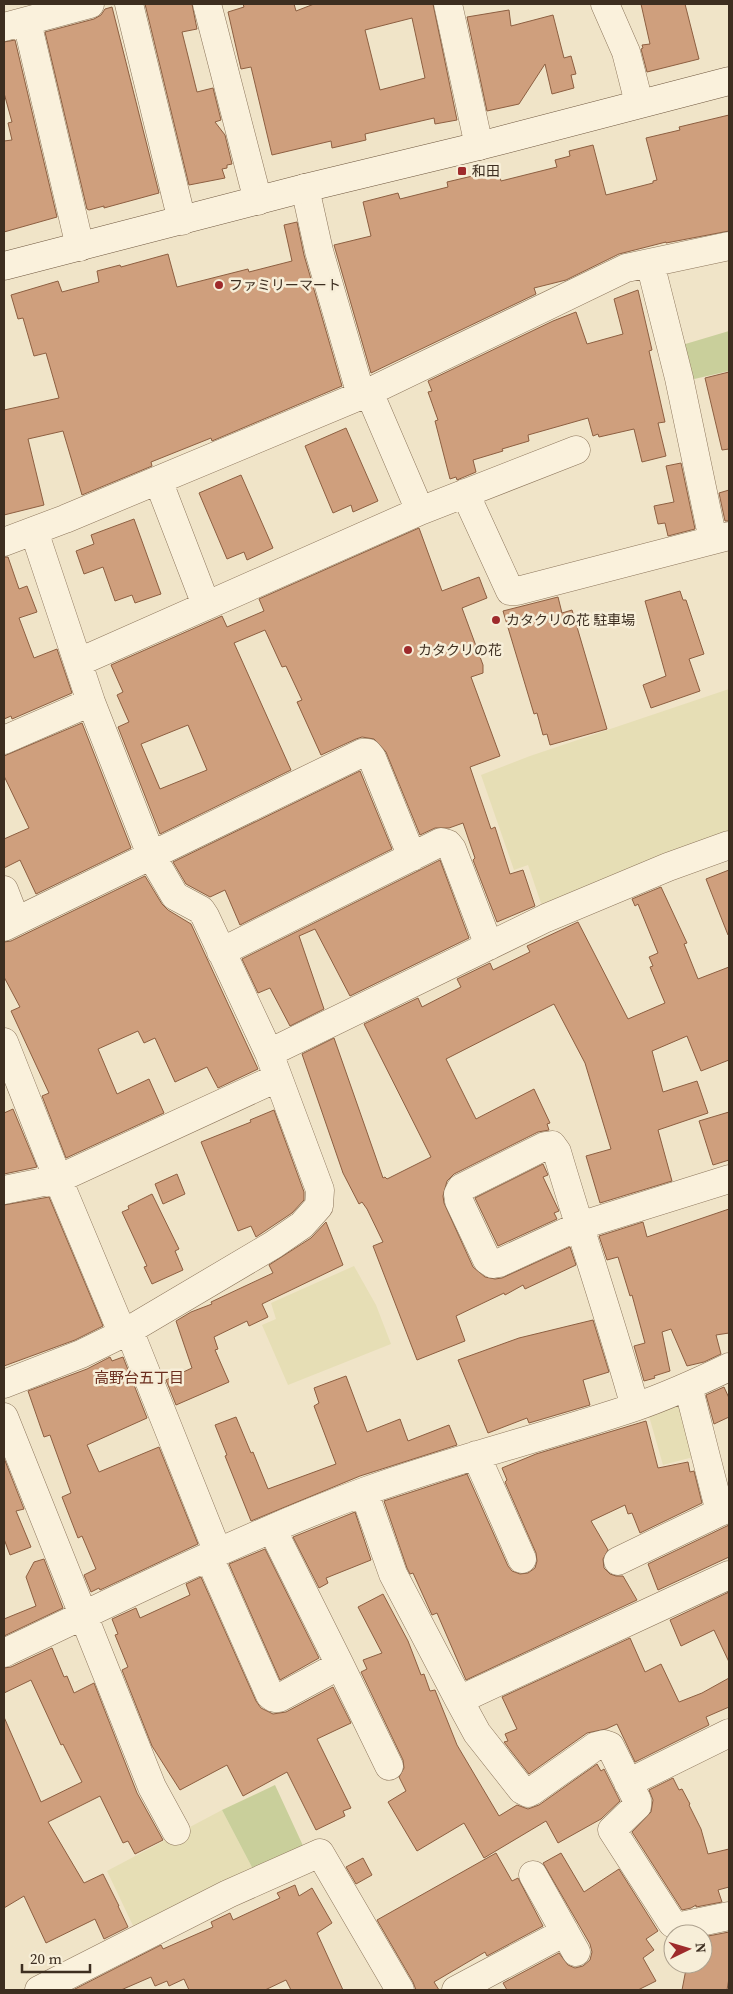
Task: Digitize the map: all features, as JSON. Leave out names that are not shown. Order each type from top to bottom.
[{"type":"street","points":[[80,247],[18,19],[90,4]]},
{"type":"street","points":[[129,4],[182,221]]},
{"type":"street","points":[[207,4],[258,200]]},
{"type":"street","points":[[448,4],[479,146]]},
{"type":"street","points":[[605,4],[626,52],[639,103]]},
{"type":"street","points":[[4,266],[729,81]]},
{"type":"street","points":[[305,188],[319,251],[365,393],[420,510]]},
{"type":"street","points":[[4,542],[34,532],[365,393],[626,268],[729,246]]},
{"type":"street","points":[[465,492],[510,591],[721,538],[650,263]]},
{"type":"street","points":[[79,662],[420,510],[576,450]]},
{"type":"street","points":[[158,480],[206,605]]},
{"type":"street","points":[[4,1384],[81,1354],[126,1332],[273,1245],[302,1225],[319,1206],[320,1190],[273,1065],[201,910],[175,896],[151,855],[91,702],[34,532]]},
{"type":"street","points":[[4,740],[91,702]]},
{"type":"street","points":[[4,890],[10,924],[362,753],[368,753],[372,758],[412,857]]},
{"type":"street","points":[[222,952],[441,842],[448,844],[452,849],[489,946]]},
{"type":"street","points":[[4,1190],[58,1179],[273,1065],[489,946],[554,914],[668,867],[729,845]]},
{"type":"street","points":[[4,1042],[58,1179],[119,1325],[133,1340],[214,1555],[270,1695],[274,1698],[279,1698],[340,1665]]},
{"type":"street","points":[[635,1407],[612,1325],[579,1226],[557,1152],[552,1145],[546,1146],[461,1188],[458,1194],[459,1201],[487,1260],[492,1264],[499,1263],[579,1226],[729,1179]]},
{"type":"street","points":[[4,1653],[272,1529],[364,1492],[476,1454],[635,1407],[729,1367]]},
{"type":"street","points":[[618,1562],[725,1510],[688,1386]]},
{"type":"street","points":[[4,1417],[152,1787],[176,1831]]},
{"type":"street","points":[[476,1454],[522,1559]]},
{"type":"street","points":[[364,1492],[393,1574],[459,1700],[477,1733],[522,1790],[528,1793],[532,1791],[596,1746],[604,1744],[610,1746],[637,1800],[637,1806],[612,1830],[672,1923],[681,1926],[729,1916]]},
{"type":"street","points":[[272,1529],[388,1766]]},
{"type":"street","points":[[459,1700],[729,1575]]},
{"type":"street","points":[[628,1783],[729,1733]]},
{"type":"street","points":[[39,1990],[228,1894],[320,1853],[400,1990]]},
{"type":"street","points":[[456,1990],[570,1942],[533,1875]]},
{"type":"shaded area","points":[[729,689],[729,838],[543,909],[528,865],[514,870],[481,775],[530,756]]},
{"type":"shaded area","points":[[354,1266],[376,1305],[391,1344],[288,1385],[262,1325],[276,1319],[271,1303]]},
{"type":"shaded area","points":[[680,1397],[701,1455],[663,1465],[647,1409]]},
{"type":"shaded area","points":[[222,1810],[255,1873],[136,1932],[107,1871]]},
{"type":"green space","points":[[729,331],[729,371],[690,380],[682,345]]},
{"type":"green space","points":[[275,1785],[305,1850],[255,1873],[222,1810]]},
{"type":"building","points":[[145,4],[192,4],[197,29],[182,32],[197,92],[213,88],[221,120],[215,122],[225,135],[232,164],[222,169],[225,178],[189,185]]},
{"type":"building","points":[[243,4],[294,4],[296,11],[314,4],[433,4],[457,120],[435,124],[434,118],[365,134],[366,140],[332,148],[331,141],[272,155],[251,67],[241,69],[228,12],[244,7]],"holes":[[[412,18],[425,78],[380,90],[365,30]]]},
{"type":"building","points":[[641,4],[685,4],[699,59],[647,72],[641,49],[643,48],[642,45],[650,44]]},
{"type":"building","points":[[112,7],[159,193],[104,208],[104,206],[89,210],[87,209],[45,32],[94,19],[101,15],[105,9]]},
{"type":"building","points":[[509,10],[511,26],[553,15],[564,58],[571,56],[576,74],[571,75],[574,88],[552,94],[545,64],[519,104],[487,111],[467,17]]},
{"type":"building","points":[[15,40],[57,217],[4,232],[4,141],[12,140],[8,123],[12,122],[4,93],[4,42]]},
{"type":"building","points":[[729,115],[729,231],[666,242],[619,254],[566,280],[534,288],[536,294],[371,373],[334,245],[371,236],[363,202],[398,193],[400,199],[448,187],[447,182],[498,170],[501,181],[557,167],[555,160],[570,156],[569,151],[593,145],[606,195],[653,183],[653,181],[657,180],[646,138],[680,130],[679,127]]},
{"type":"building","points":[[297,222],[304,255],[342,386],[212,441],[211,438],[151,462],[152,466],[82,495],[63,431],[28,439],[44,505],[4,515],[4,410],[59,398],[46,353],[34,356],[23,318],[18,319],[11,295],[58,281],[62,292],[99,282],[97,271],[120,265],[121,267],[168,254],[177,287],[248,269],[249,272],[292,261],[284,225]]},
{"type":"building","points":[[638,290],[652,350],[649,351],[665,422],[658,423],[666,456],[642,462],[634,429],[599,437],[598,434],[593,436],[588,418],[528,435],[529,441],[473,460],[476,472],[457,480],[456,477],[450,479],[435,421],[438,420],[428,392],[432,391],[428,381],[553,321],[576,312],[587,344],[623,334],[614,299]]},
{"type":"building","points":[[729,372],[729,449],[722,450],[705,378]]},
{"type":"building","points":[[346,428],[378,501],[353,512],[351,505],[333,513],[305,446]]},
{"type":"building","points":[[681,463],[695,529],[668,536],[665,523],[658,524],[654,506],[674,502],[666,466]]},
{"type":"building","points":[[241,475],[273,548],[247,560],[244,552],[227,559],[199,493]]},
{"type":"building","points":[[729,490],[729,521],[725,521],[719,493]]},
{"type":"building","points":[[134,519],[161,594],[135,603],[132,595],[115,601],[103,567],[84,574],[76,551],[94,544],[91,535]]},
{"type":"building","points":[[419,528],[442,591],[479,577],[487,598],[462,608],[483,665],[483,673],[471,677],[500,756],[470,767],[491,829],[495,827],[510,874],[523,870],[535,906],[497,922],[473,860],[475,858],[463,823],[449,828],[435,828],[420,835],[386,752],[374,739],[362,737],[321,755],[297,702],[302,700],[286,666],[282,667],[265,630],[234,643],[291,770],[160,834],[118,727],[129,722],[117,695],[123,692],[111,665],[222,616],[227,627],[264,611],[259,599]],"holes":[[[188,725],[207,770],[160,789],[141,744]]]},
{"type":"building","points":[[4,557],[8,557],[19,589],[27,586],[37,612],[19,618],[34,658],[57,649],[72,693],[12,719],[11,716],[4,719]]},
{"type":"building","points":[[680,591],[683,600],[686,600],[704,654],[689,659],[700,691],[651,708],[643,685],[666,676],[645,601]]},
{"type":"building","points":[[558,597],[562,613],[572,610],[607,729],[550,745],[547,734],[543,735],[537,713],[534,714],[503,611]]},
{"type":"building","points":[[82,723],[131,848],[36,894],[20,860],[4,868],[4,839],[29,828],[4,776],[4,756]]},
{"type":"building","points":[[360,771],[392,849],[240,925],[225,890],[210,897],[186,884],[173,862]]},
{"type":"building","points":[[440,860],[469,938],[350,996],[315,929],[299,936],[324,1009],[290,1026],[270,988],[258,993],[242,959]]},
{"type":"building","points":[[729,870],[729,934],[728,935],[706,879]]},
{"type":"building","points":[[145,876],[162,904],[168,910],[191,924],[258,1069],[218,1088],[207,1067],[175,1082],[155,1038],[144,1043],[138,1031],[98,1049],[117,1094],[149,1079],[164,1113],[66,1158],[42,1096],[49,1093],[11,1011],[20,1007],[4,977],[4,942],[11,941]]},
{"type":"building","points":[[661,887],[687,943],[684,944],[698,979],[729,967],[729,1060],[701,1071],[687,1036],[652,1051],[663,1092],[697,1081],[708,1113],[658,1130],[672,1181],[600,1203],[586,1156],[611,1149],[585,1063],[554,1004],[446,1059],[476,1119],[534,1089],[550,1123],[547,1124],[549,1130],[538,1132],[454,1174],[447,1181],[443,1196],[444,1203],[473,1267],[485,1277],[502,1278],[570,1247],[576,1265],[525,1289],[523,1285],[505,1295],[504,1293],[456,1316],[465,1341],[417,1360],[373,1246],[383,1242],[367,1209],[362,1202],[359,1204],[343,1173],[302,1054],[334,1038],[383,1178],[387,1179],[431,1157],[364,1024],[418,998],[422,1007],[461,987],[457,979],[490,963],[493,970],[530,952],[527,946],[578,922],[628,1019],[665,1003],[650,967],[653,966],[649,957],[658,953],[638,904],[635,906],[632,899]]},
{"type":"building","points":[[13,1109],[37,1167],[4,1174],[4,1113]]},
{"type":"building","points":[[274,1110],[304,1192],[304,1200],[292,1213],[256,1237],[251,1226],[238,1231],[201,1142],[251,1122],[250,1120]]},
{"type":"building","points":[[729,1112],[729,1160],[713,1165],[699,1121]]},
{"type":"building","points":[[543,1164],[548,1175],[543,1177],[559,1211],[554,1213],[557,1219],[498,1246],[475,1198]]},
{"type":"building","points":[[177,1174],[185,1194],[163,1204],[155,1184]]},
{"type":"building","points":[[152,1194],[179,1249],[175,1251],[183,1270],[152,1284],[144,1267],[147,1266],[122,1212],[129,1209],[128,1206]]},
{"type":"building","points":[[49,1197],[103,1326],[75,1340],[4,1366],[4,1205]]},
{"type":"building","points":[[729,1209],[729,1333],[716,1335],[721,1354],[704,1362],[687,1366],[671,1329],[662,1332],[670,1371],[644,1381],[634,1346],[645,1343],[632,1295],[630,1296],[618,1257],[607,1260],[599,1236],[643,1222],[647,1237]]},
{"type":"building","points":[[326,1222],[343,1265],[262,1304],[268,1317],[249,1326],[247,1321],[214,1337],[218,1349],[215,1350],[229,1382],[176,1405],[166,1380],[192,1368],[176,1321],[191,1312],[212,1304],[211,1302],[273,1273],[269,1265],[311,1238]]},
{"type":"building","points":[[593,1320],[609,1372],[583,1380],[590,1405],[529,1423],[527,1418],[488,1433],[458,1360],[519,1338]]},
{"type":"building","points":[[110,1357],[112,1361],[123,1357],[147,1418],[87,1445],[99,1472],[159,1447],[198,1544],[100,1590],[99,1588],[91,1592],[84,1575],[96,1569],[82,1536],[78,1538],[62,1497],[71,1493],[50,1435],[44,1437],[28,1391],[87,1369]]},
{"type":"building","points":[[346,1376],[367,1432],[400,1419],[408,1441],[449,1425],[457,1445],[360,1476],[251,1521],[225,1456],[227,1455],[215,1425],[236,1417],[268,1489],[336,1464],[314,1406],[319,1403],[314,1388]]},
{"type":"building","points":[[724,1387],[729,1398],[729,1417],[714,1424],[706,1395]]},
{"type":"building","points":[[646,1421],[658,1468],[688,1462],[690,1472],[694,1471],[702,1503],[640,1533],[632,1513],[628,1514],[625,1505],[591,1521],[608,1550],[603,1559],[604,1568],[610,1574],[623,1576],[637,1600],[466,1680],[437,1613],[432,1615],[413,1573],[410,1574],[407,1568],[384,1501],[467,1474],[508,1566],[512,1571],[520,1574],[528,1573],[535,1568],[537,1561],[536,1553],[505,1482],[507,1480],[502,1468],[536,1454]]},
{"type":"building","points":[[4,1458],[24,1509],[16,1511],[31,1547],[10,1555],[4,1539]]},
{"type":"building","points":[[355,1512],[371,1560],[326,1578],[328,1583],[319,1588],[293,1537]]},
{"type":"building","points":[[729,1525],[729,1557],[658,1590],[648,1564]]},
{"type":"building","points":[[265,1549],[319,1658],[280,1680],[229,1564]]},
{"type":"building","points":[[44,1559],[63,1608],[4,1636],[4,1619],[36,1606],[26,1577],[34,1562]]},
{"type":"building","points":[[201,1577],[256,1701],[261,1708],[273,1714],[286,1712],[333,1687],[351,1723],[317,1739],[351,1808],[343,1811],[345,1816],[316,1830],[287,1772],[243,1796],[227,1765],[180,1790],[152,1746],[122,1670],[128,1667],[115,1635],[118,1634],[112,1619],[136,1608],[140,1618],[190,1595],[186,1584]]},
{"type":"building","points":[[729,1592],[729,1662],[714,1630],[681,1646],[670,1620]]},
{"type":"building","points":[[383,1594],[408,1641],[421,1675],[424,1674],[430,1691],[435,1690],[457,1745],[499,1816],[517,1805],[528,1809],[539,1805],[597,1764],[601,1771],[604,1769],[620,1801],[601,1819],[558,1843],[546,1821],[484,1858],[464,1823],[417,1851],[388,1802],[406,1791],[399,1777],[404,1768],[403,1760],[361,1672],[367,1669],[363,1660],[382,1653],[358,1607]]},
{"type":"building","points":[[630,1638],[645,1672],[661,1664],[679,1702],[702,1693],[729,1678],[729,1707],[706,1717],[709,1725],[635,1762],[617,1724],[606,1729],[587,1733],[529,1774],[504,1742],[508,1741],[505,1734],[517,1729],[502,1697]]},
{"type":"building","points":[[52,1648],[64,1677],[67,1676],[74,1693],[94,1683],[137,1793],[163,1840],[135,1854],[128,1841],[123,1843],[100,1796],[48,1822],[84,1883],[103,1874],[119,1906],[128,1927],[104,1939],[95,1919],[46,1943],[24,1896],[4,1908],[4,1717],[41,1802],[82,1782],[63,1744],[61,1745],[31,1680],[4,1693],[4,1668],[11,1667]]},
{"type":"building","points":[[673,1778],[679,1790],[682,1789],[690,1804],[701,1829],[708,1854],[729,1849],[729,1887],[718,1890],[722,1902],[696,1907],[696,1905],[682,1910],[632,1832],[651,1812],[653,1800],[649,1790]]},
{"type":"building","points":[[496,1853],[512,1881],[518,1878],[543,1926],[487,1956],[485,1952],[434,1982],[439,1990],[416,1990],[377,1920]]},
{"type":"building","points":[[561,1853],[584,1892],[619,1869],[658,1931],[646,1939],[654,1950],[643,1958],[656,1981],[638,1990],[507,1990],[503,1983],[559,1953],[568,1965],[575,1968],[583,1966],[590,1960],[592,1952],[590,1944],[543,1863]]},
{"type":"building","points":[[363,1858],[372,1875],[356,1884],[346,1867]]},
{"type":"building","points":[[295,1885],[299,1896],[312,1888],[332,1923],[317,1933],[343,1990],[291,1990],[286,1980],[265,1990],[189,1990],[184,1979],[169,1986],[167,1981],[155,1986],[151,1977],[121,1990],[73,1990],[161,1945],[163,1949],[213,1927],[211,1922],[230,1913],[233,1920],[280,1898],[277,1893]]},
{"type":"building","points":[[729,1932],[729,1978],[727,1990],[682,1990],[685,1974],[713,1974],[713,1935]]},
{"type":"place","name":"和田","points":[[462,171]]},
{"type":"place","name":"ファミリーマート","points":[[219,285]]},
{"type":"place","name":"カタクリの花 駐車場","points":[[496,620]]},
{"type":"place","name":"カタクリの花","points":[[408,650]]},
{"type":"district","name":"高野台五丁目","points":[[139,1377]]}]
